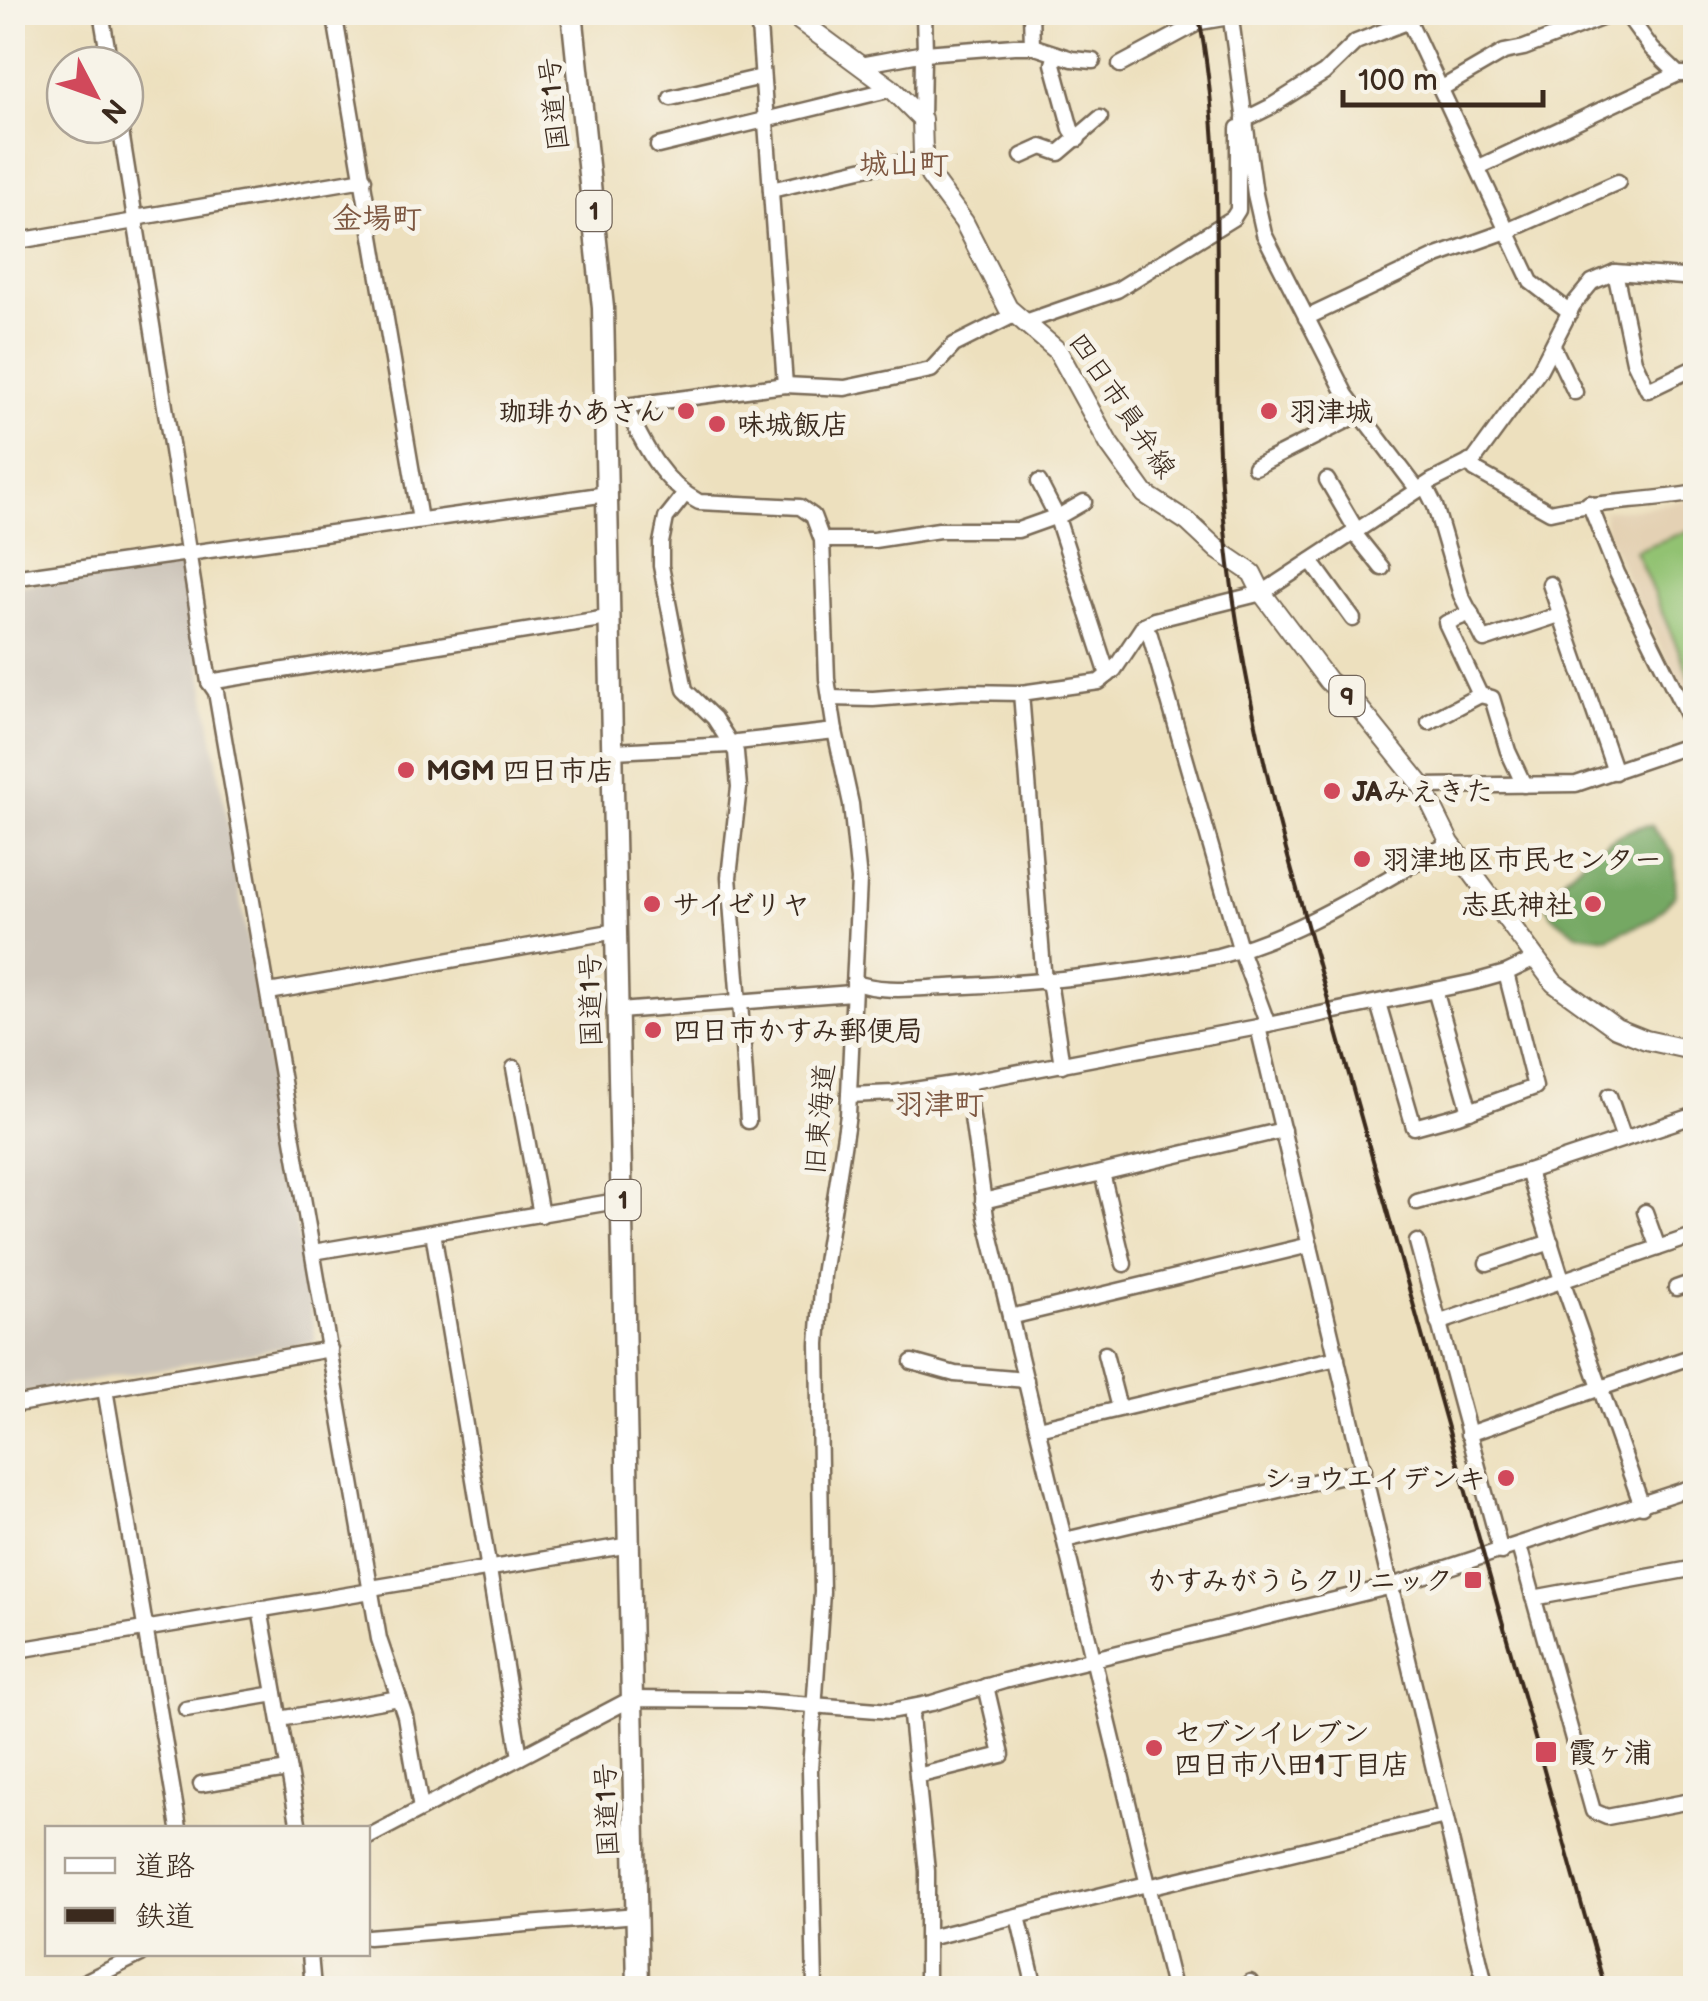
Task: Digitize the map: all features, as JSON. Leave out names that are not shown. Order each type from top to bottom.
[{"type":"highway","name":"国道1号","points":[[572,12],[616,408],[607,494],[607,618],[614,751],[638,1988]]},
{"type":"main road","points":[[788,12],[892,89],[922,119]]},
{"type":"main road","name":"四日市員弁線","points":[[922,119],[930,176],[964,222],[996,288],[1020,318],[1058,352],[1110,444],[1145,494],[1188,522],[1218,550],[1252,573],[1262,593],[1328,681],[1356,704],[1422,786],[1450,843],[1554,983],[1598,1017],[1646,1040],[1694,1054]]},
{"type":"street","points":[[102,12],[107,45]]},
{"type":"street","points":[[334,12],[420,520]]},
{"type":"street","points":[[758,12],[785,385]]},
{"type":"street","points":[[922,119],[924,12]]},
{"type":"street","points":[[1031,12],[1032,46]]},
{"type":"street","points":[[1120,65],[1200,22],[1259,12]]},
{"type":"street","points":[[1442,88],[1504,52],[1617,12]]},
{"type":"street","points":[[1625,12],[1678,74]]},
{"type":"street","points":[[1688,12],[1696,24]]},
{"type":"street","points":[[1230,15],[1264,234],[1346,395],[1435,506],[1462,595],[1484,640],[1559,615]]},
{"type":"street","points":[[1084,502],[1018,530],[940,530],[874,540],[822,540],[813,516],[800,508],[699,502],[685,494],[669,482],[616,408],[785,385],[845,388],[931,370],[954,345],[1020,318],[1116,290],[1233,218],[1238,210],[1238,128],[1312,81],[1356,42],[1402,24],[1409,16],[1531,282],[1570,312]]},
{"type":"street","points":[[860,64],[924,54],[1032,46],[1092,61]]},
{"type":"street","points":[[1056,54],[1054,64],[1071,129],[1078,139]]},
{"type":"street","points":[[1478,168],[1678,74],[1696,74]]},
{"type":"street","points":[[672,98],[762,77]]},
{"type":"street","points":[[658,146],[892,89]]},
{"type":"street","points":[[1022,156],[1042,146],[1059,153],[1100,118]]},
{"type":"street","points":[[123,145],[210,682],[216,692],[379,1640],[399,1698],[421,1809]]},
{"type":"street","points":[[771,190],[869,167],[925,160]]},
{"type":"street","points":[[12,242],[364,179]]},
{"type":"street","points":[[1306,318],[1438,256],[1618,182]]},
{"type":"street","points":[[1616,272],[1634,361],[1648,390],[1696,367]]},
{"type":"street","points":[[830,698],[1022,693],[1099,682],[1144,625],[1262,593],[1421,488],[1469,462],[1528,386],[1570,312],[1592,282],[1616,272],[1695,283]]},
{"type":"street","points":[[1554,346],[1575,392]]},
{"type":"street","points":[[1255,467],[1360,414]]},
{"type":"street","points":[[1469,462],[1475,470],[1550,512],[1696,493]]},
{"type":"street","points":[[1327,480],[1382,568]]},
{"type":"street","points":[[1039,482],[1056,516],[1108,674]]},
{"type":"street","points":[[12,578],[607,494]]},
{"type":"street","points":[[685,494],[666,518],[660,554],[685,690],[705,707],[732,742],[739,788],[729,877],[748,1122]]},
{"type":"street","points":[[1589,504],[1617,572],[1696,733]]},
{"type":"street","name":"旧東海道","points":[[815,1988],[810,1770],[822,1592],[820,1309],[842,1170],[849,1095],[859,880],[851,804],[830,698],[822,540]]},
{"type":"street","points":[[1312,561],[1353,619]]},
{"type":"street","points":[[1550,584],[1615,772]]},
{"type":"street","points":[[1470,613],[1446,623],[1480,695]]},
{"type":"street","points":[[210,682],[607,618]]},
{"type":"street","points":[[1144,625],[1161,670],[1263,1026],[1283,1130],[1486,1988]]},
{"type":"street","points":[[1022,693],[1047,982],[1062,1065]]},
{"type":"street","points":[[1430,722],[1480,695],[1492,698],[1508,750],[1524,784]]},
{"type":"street","points":[[614,751],[729,745],[834,731]]},
{"type":"street","points":[[1422,786],[1576,784],[1696,743]]},
{"type":"street","points":[[619,1012],[864,986],[1047,982],[1171,965],[1241,950],[1312,920],[1450,843]]},
{"type":"street","points":[[268,992],[616,930]]},
{"type":"street","points":[[849,1095],[967,1082],[1263,1026],[1506,974],[1537,958]]},
{"type":"street","points":[[1378,1003],[1414,1126],[1536,1087],[1506,974]]},
{"type":"street","points":[[1435,990],[1470,1111]]},
{"type":"street","points":[[514,1068],[541,1216]]},
{"type":"street","points":[[967,1082],[983,1201],[1172,1988]]},
{"type":"street","points":[[1608,1096],[1624,1139]]},
{"type":"street","points":[[1417,1202],[1528,1171],[1696,1115]]},
{"type":"street","points":[[983,1201],[1283,1130]]},
{"type":"street","points":[[1528,1171],[1642,1506]]},
{"type":"street","points":[[1102,1173],[1124,1264]]},
{"type":"street","points":[[313,1252],[623,1200]]},
{"type":"street","points":[[1646,1212],[1658,1248]]},
{"type":"street","points":[[433,1232],[520,1757]]},
{"type":"street","points":[[1438,1324],[1696,1235]]},
{"type":"street","points":[[1417,1242],[1501,1552]]},
{"type":"street","points":[[1488,1263],[1551,1242]]},
{"type":"street","points":[[1010,1317],[1310,1245]]},
{"type":"street","points":[[1676,1288],[1696,1281]]},
{"type":"street","points":[[12,1405],[330,1349]]},
{"type":"street","points":[[1105,1354],[1118,1408]]},
{"type":"street","points":[[1468,1434],[1696,1355]]},
{"type":"street","points":[[1038,1428],[1338,1358]]},
{"type":"street","points":[[912,1362],[954,1374],[1026,1380]]},
{"type":"street","points":[[105,1389],[179,1826]]},
{"type":"street","points":[[1065,1540],[1364,1470]]},
{"type":"street","points":[[370,1835],[631,1699],[709,1698],[891,1711],[914,1707],[1392,1586],[1696,1486]]},
{"type":"street","points":[[12,1651],[630,1545]]},
{"type":"street","points":[[1520,1546],[1593,1811],[1607,1816],[1696,1800]]},
{"type":"street","points":[[1533,1598],[1696,1568]]},
{"type":"street","points":[[260,1609],[299,1826]]},
{"type":"street","points":[[918,1776],[1002,1756],[986,1686]]},
{"type":"street","points":[[186,1709],[275,1694]]},
{"type":"street","points":[[280,1719],[399,1698]]},
{"type":"street","points":[[914,1707],[911,1717],[927,1871],[927,1988]]},
{"type":"street","points":[[201,1784],[288,1770]]},
{"type":"street","points":[[936,1936],[1445,1816]]},
{"type":"street","points":[[370,1938],[637,1915]]},
{"type":"street","points":[[1018,1916],[1035,1988]]},
{"type":"street","points":[[72,1988],[137,1956]]},
{"type":"street","points":[[310,1956],[313,1988]]},
{"type":"shaded area","points":[[1695,499],[1695,712],[1638,603],[1606,531],[1604,510]]},
{"type":"shaded area","points":[[183,562],[316,1341],[13,1395],[12,587]]},
{"type":"green space","points":[[1695,528],[1695,688],[1635,551]]},
{"type":"green space","points":[[1651,825],[1674,855],[1676,894],[1653,919],[1608,938],[1577,934],[1554,918],[1544,901],[1565,878],[1607,843]]},
{"type":"railway","points":[[1198,12],[1216,177],[1217,398],[1222,503],[1251,702],[1286,850],[1605,1988]]},
{"type":"place","name":"珈琲かあさん","points":[[686,411]]},
{"type":"place","name":"羽津城","points":[[1269,411]]},
{"type":"place","name":"味城飯店","points":[[717,424]]},
{"type":"place","name":"MGM 四日市店","points":[[406,770]]},
{"type":"place","name":"JAみえきた","points":[[1332,791]]},
{"type":"place","name":"羽津地区市民センター","points":[[1362,859]]},
{"type":"place","name":"サイゼリヤ","points":[[652,904]]},
{"type":"place","name":"志氐神社","points":[[1593,904]]},
{"type":"place","name":"四日市かすみ郵便局","points":[[653,1030]]},
{"type":"place","name":"ショウエイデンキ","points":[[1506,1478]]},
{"type":"place","name":"かすみがうらクリニック","points":[[1473,1580]]},
{"type":"place","name":"セブンイレブン 四日市八田1丁目店","points":[[1154,1748]]},
{"type":"place","name":"霞ヶ浦","points":[[1546,1752]]},
{"type":"district","name":"城山町","points":[[904,164]]},
{"type":"district","name":"金場町","points":[[377,218]]},
{"type":"district","name":"羽津町","points":[[939,1104]]}]
